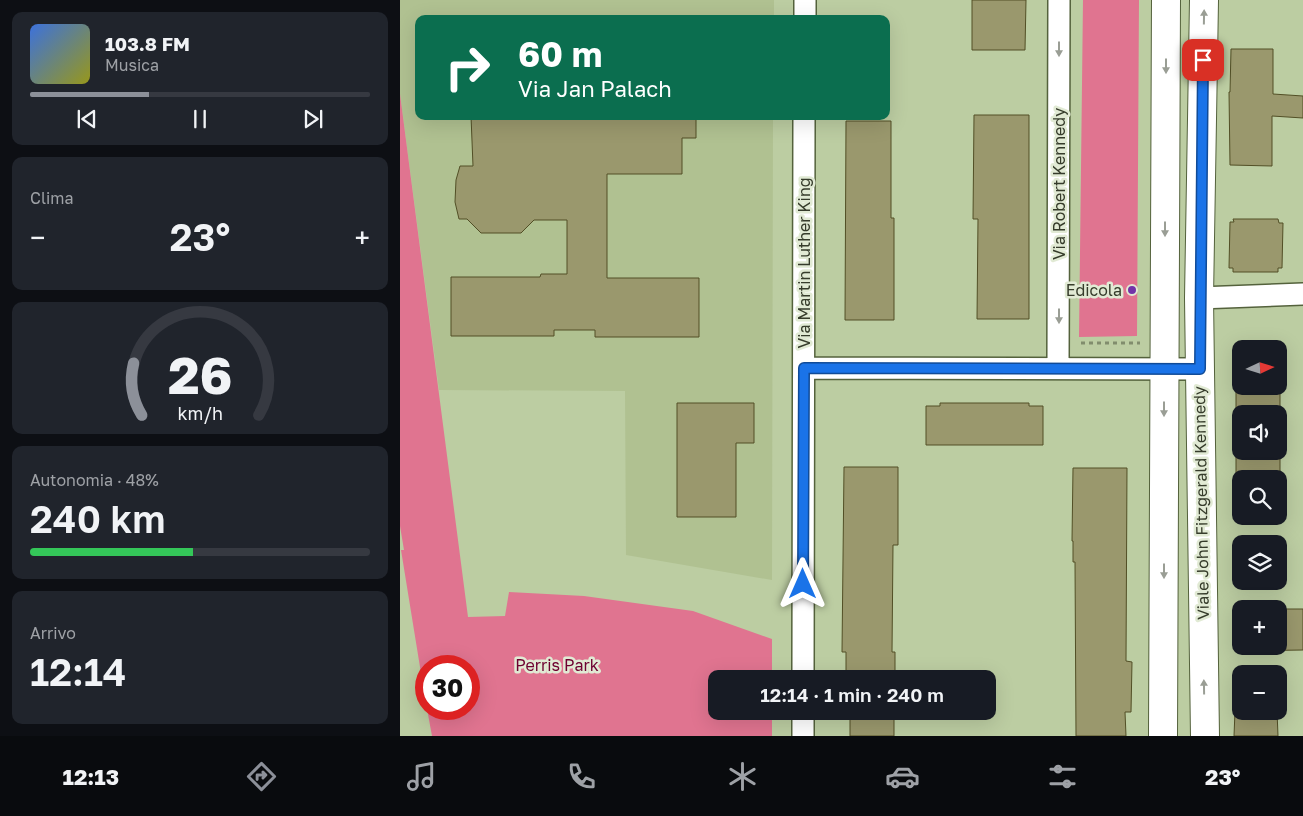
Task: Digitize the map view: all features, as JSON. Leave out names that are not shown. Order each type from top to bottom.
[{"type":"main road","points":[[1163,736],[1166,0]]},
{"type":"main road","name":"Viale John Fitzgerald Kennedy","points":[[1204,0],[1199,298],[1204,736]]},
{"type":"street","points":[[805,0],[805,15]]},
{"type":"street","name":"Via Robert Kennedy","points":[[1058,368],[1060,0]]},
{"type":"street","name":"Via Martin Luther King","points":[[803,670],[804,120]]},
{"type":"street","points":[[1199,298],[1303,294]]},
{"type":"street","points":[[804,368],[1200,369]]},
{"type":"street","points":[[803,720],[803,736]]},
{"type":"shaded area","points":[[400,0],[774,0],[774,15],[415,15],[415,120],[773,120],[772,580],[626,555],[625,391],[439,390],[400,94]]},
{"type":"green space","points":[[1083,0],[1139,0],[1137,336],[1079,337]]},
{"type":"green space","name":"Perris Park","points":[[400,94],[468,617],[505,616],[509,592],[584,596],[693,611],[772,639],[772,670],[708,670],[708,720],[772,720],[772,736],[432,736],[429,720],[480,720],[480,655],[418,655],[401,550],[404,550],[400,526]]},
{"type":"building","points":[[972,0],[1026,0],[1025,50],[972,50]]},
{"type":"building","points":[[1231,49],[1273,49],[1273,94],[1303,96],[1303,118],[1272,116],[1272,166],[1230,165],[1229,92]]},
{"type":"building","points":[[974,115],[1029,115],[1029,319],[977,319],[978,219],[973,219]]},
{"type":"building","points":[[471,120],[696,120],[696,138],[682,138],[682,174],[607,174],[607,278],[699,278],[699,337],[595,337],[595,330],[554,330],[554,336],[451,336],[451,277],[540,277],[541,274],[567,274],[567,220],[534,220],[521,233],[481,233],[467,219],[459,219],[455,202],[456,180],[460,166],[473,166]]},
{"type":"building","points":[[846,121],[891,121],[891,218],[894,218],[894,320],[845,320]]},
{"type":"building","points":[[1233,219],[1278,219],[1279,223],[1283,223],[1282,268],[1278,268],[1278,272],[1233,272],[1233,268],[1229,268],[1230,222],[1234,222]]},
{"type":"building","points":[[1236,395],[1280,395],[1280,405],[1236,405]]},
{"type":"building","points":[[677,403],[754,403],[754,443],[736,443],[736,517],[677,517]]},
{"type":"building","points":[[940,403],[1029,403],[1029,406],[1043,406],[1043,445],[926,445],[926,406],[940,406]]},
{"type":"building","points":[[1236,460],[1280,460],[1280,470],[1236,470]]},
{"type":"building","points":[[844,467],[898,467],[898,545],[893,545],[892,652],[895,652],[895,670],[846,670],[846,652],[842,652]]},
{"type":"building","points":[[1073,468],[1127,468],[1126,661],[1132,662],[1131,712],[1125,712],[1126,736],[1076,736],[1075,562],[1073,562],[1072,541]]},
{"type":"building","points":[[1287,609],[1303,609],[1303,650],[1287,650]]},
{"type":"building","points":[[850,720],[894,720],[894,736],[850,736]]},
{"type":"building","points":[[1235,720],[1277,720],[1278,736],[1234,736]]},
{"type":"place","name":"Edicola","points":[[1132,290]]},
{"type":"route","points":[[803,584],[804,368],[1200,369],[1199,298],[1203,60]]}]
